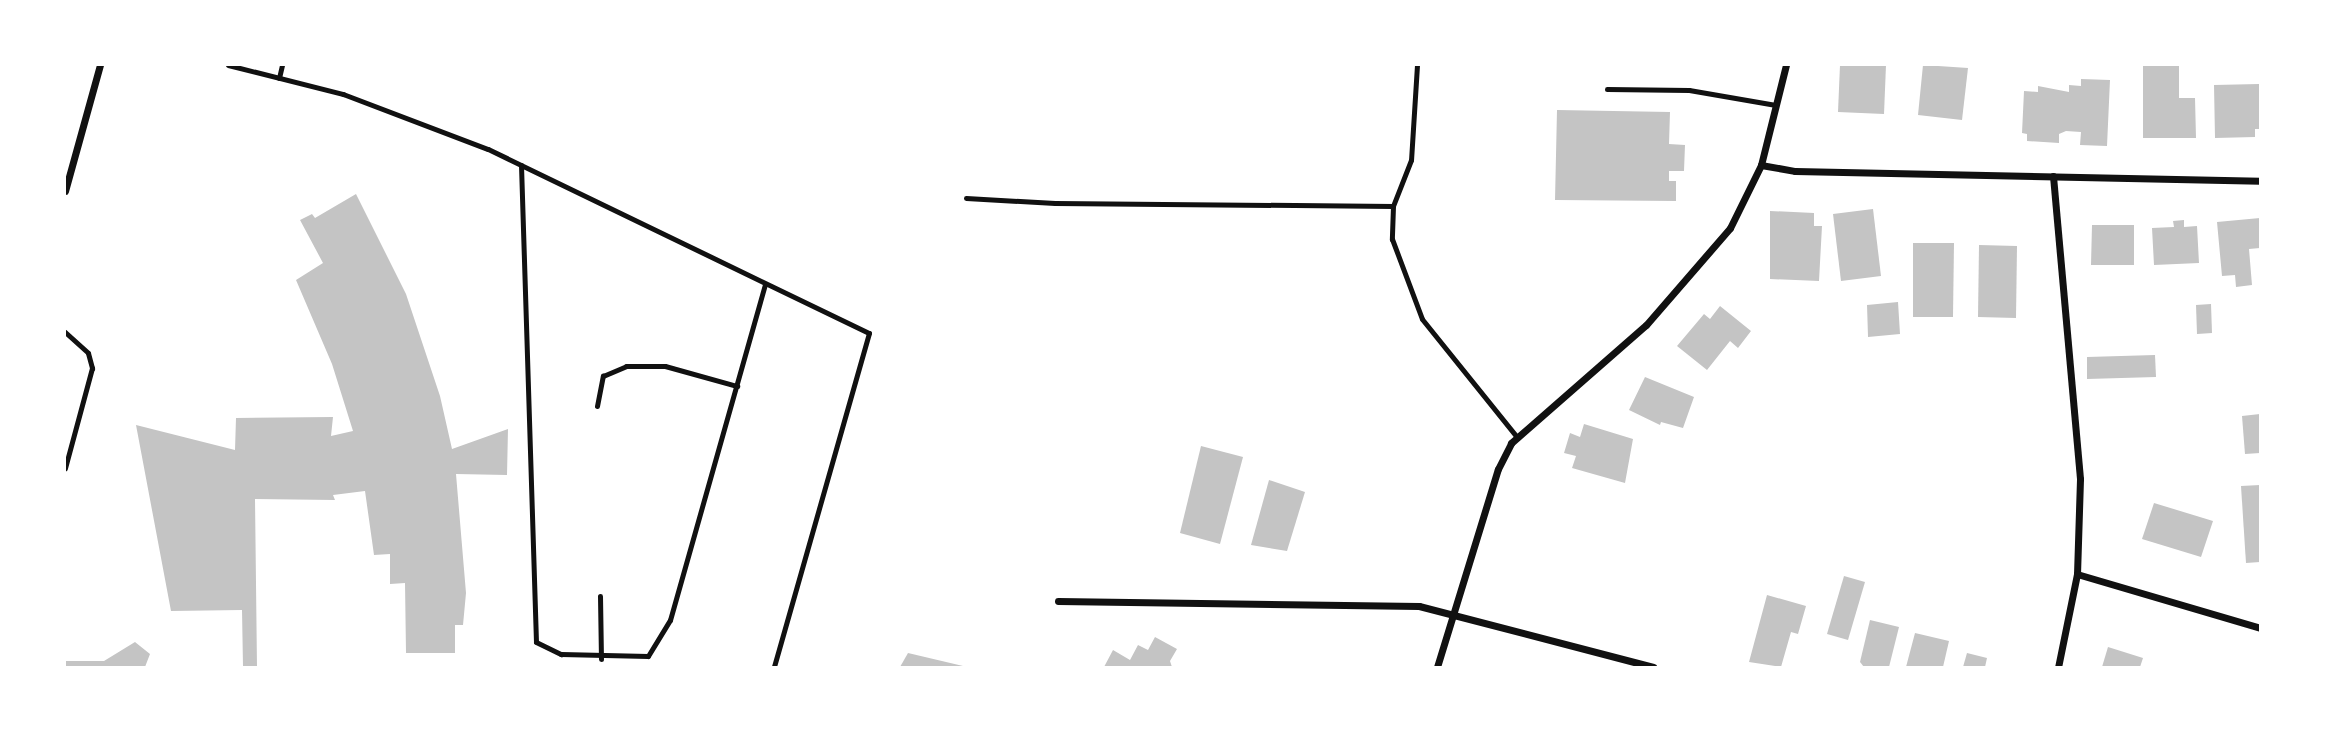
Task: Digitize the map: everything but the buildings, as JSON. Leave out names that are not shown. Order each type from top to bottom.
[{"type":"street","points":[[65,189],[100,65]]},
{"type":"street","points":[[1437,667],[1498,470],[1517,438],[1646,325],[1730,228],[1761,165],[1786,65]]},
{"type":"street","points":[[1761,165],[1796,171],[2260,181]]},
{"type":"street","points":[[2053,176],[2080,479],[2077,574],[2058,667]]},
{"type":"street","points":[[2077,574],[2260,628]]},
{"type":"street","points":[[1058,601],[1419,606],[1452,612],[1653,667]]},
{"type":"lane","points":[[228,65],[343,94],[521,165],[869,333],[774,667]]},
{"type":"lane","points":[[279,78],[282,65]]},
{"type":"lane","points":[[1417,65],[1411,160],[1393,206],[1392,239],[1422,318],[1517,438]]},
{"type":"lane","points":[[1606,89],[1689,90],[1776,105]]},
{"type":"lane","points":[[521,165],[536,642],[561,654],[601,659],[648,656],[670,620],[765,284]]},
{"type":"lane","points":[[966,198],[1055,204],[1393,206]]},
{"type":"lane","points":[[65,332],[88,353],[92,368],[65,468]]},
{"type":"lane","points":[[597,406],[603,376],[626,366],[665,366],[737,386]]},
{"type":"lane","points":[[600,596],[601,659]]}]
